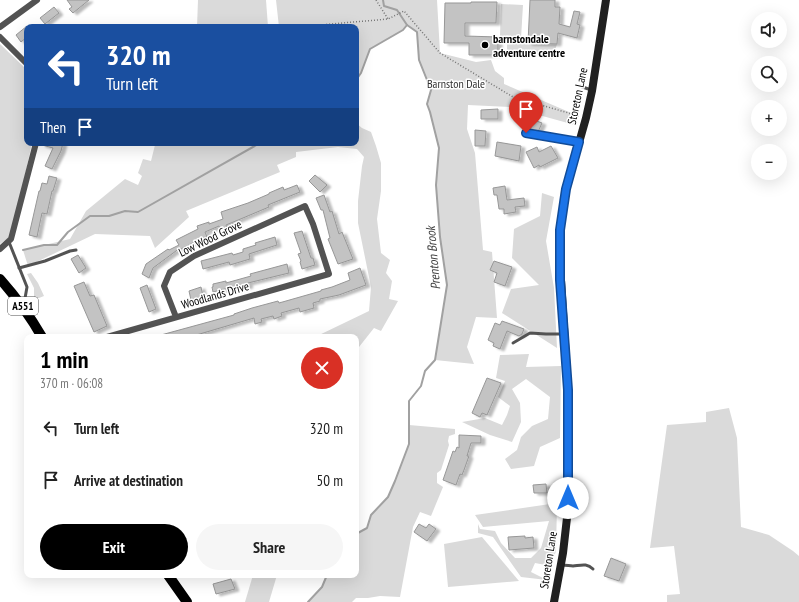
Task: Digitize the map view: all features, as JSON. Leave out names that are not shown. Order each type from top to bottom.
[{"type":"main road","name":"A551","points":[[0,279],[24,308],[40,334]]},
{"type":"main road","points":[[170,578],[186,602]]},
{"type":"street","points":[[0,27],[37,0]]},
{"type":"street","name":"Storeton Lane","points":[[554,602],[563,553],[568,509],[568,390],[560,280],[560,230],[566,189],[592,91],[606,0]]},
{"type":"street","points":[[0,37],[24,61]]},
{"type":"street","points":[[0,249],[11,240],[35,146]]},
{"type":"street","name":"Low Wood Grove","points":[[176,317],[164,286],[170,272],[194,256],[305,206],[313,224],[329,274]]},
{"type":"street","name":"Woodlands Drive","points":[[117,334],[329,274]]},
{"type":"lane","points":[[580,86],[592,91]]},
{"type":"lane","points":[[524,126],[526,133],[579,142]]},
{"type":"lane","points":[[9,242],[27,288],[24,308]]},
{"type":"lane","points":[[19,268],[40,263],[76,250]]},
{"type":"lane","points":[[513,343],[530,333],[552,335],[564,334]]},
{"type":"lane","points":[[560,565],[572,566],[586,564],[594,569]]},
{"type":"path","points":[[376,0],[388,19]]},
{"type":"path","points":[[331,24],[388,19],[404,11],[440,53],[513,97],[586,118]]},
{"type":"green space","points":[[198,0],[266,0],[268,24],[197,24]]},
{"type":"green space","name":"Barnston Dale","points":[[276,0],[437,0],[440,53],[476,62],[491,60],[495,71],[504,78],[504,84],[576,115],[575,125],[510,107],[468,105],[467,129],[475,153],[483,250],[492,252],[497,318],[476,317],[467,347],[474,364],[435,360],[447,285],[440,237],[436,185],[439,148],[427,104],[431,90],[419,60],[417,32],[407,25],[403,30],[370,49],[359,76],[359,24],[279,24]]},
{"type":"green space","points":[[501,4],[523,5],[521,38],[500,37]]},
{"type":"green space","points":[[507,42],[557,44],[552,60],[544,55],[507,52]]},
{"type":"green space","points":[[0,44],[24,67],[24,146],[31,146],[12,235],[0,244]]},
{"type":"green space","points":[[359,126],[371,132],[381,163],[381,191],[377,219],[381,253],[390,260],[386,273],[392,281],[389,299],[398,301],[381,331],[374,328],[359,347],[359,334],[321,334],[369,311],[371,287],[358,223],[358,201],[364,157],[357,149],[338,147],[296,152],[296,157],[277,165],[280,172],[186,211],[189,217],[155,248],[150,236],[95,234],[28,266],[23,250],[70,239],[86,211],[125,179],[138,185],[142,176],[138,173],[143,159],[151,161],[155,146],[359,146]]},
{"type":"green space","points":[[542,193],[554,197],[546,241],[554,288],[557,348],[502,313],[511,289],[539,285],[512,258],[514,229],[540,216]]},
{"type":"green space","points":[[31,273],[44,296],[34,300],[34,288],[27,274]]},
{"type":"green space","points":[[529,354],[526,367],[561,366],[560,438],[540,447],[534,466],[511,469],[505,459],[517,450],[521,437],[532,426],[548,419],[550,397],[526,379],[512,389],[520,403],[521,422],[512,442],[490,435],[462,422],[485,418],[502,425],[510,406],[498,397],[505,381],[496,378],[500,355]]},
{"type":"green space","points":[[729,408],[737,438],[741,527],[769,535],[799,556],[799,602],[667,602],[667,595],[680,594],[674,546],[650,548],[667,425],[706,422],[706,412]]},
{"type":"green space","points":[[409,425],[455,429],[455,434],[449,436],[449,445],[441,470],[437,473],[437,483],[443,487],[431,516],[420,512],[413,527],[400,597],[380,596],[356,598],[352,602],[308,602],[322,587],[326,578],[359,578],[359,532],[367,528],[371,515],[388,497],[409,444]]},
{"type":"green space","points":[[557,503],[556,551],[551,566],[535,563],[531,572],[547,580],[521,577],[493,537],[478,533],[478,524],[480,529],[495,531],[501,543],[515,558],[531,558],[541,548],[549,521],[483,527],[475,515]]},
{"type":"green space","points":[[482,537],[519,581],[448,587],[444,544]]},
{"type":"green space","points":[[252,578],[276,578],[269,602],[245,602]]},
{"type":"building","points":[[67,0],[89,0],[73,13],[69,9],[72,7]]},
{"type":"building","points":[[530,0],[555,0],[555,7],[560,7],[559,24],[570,27],[574,11],[580,12],[577,24],[580,25],[577,38],[558,33],[557,44],[528,43]]},
{"type":"building","points":[[497,2],[496,23],[465,23],[465,36],[498,37],[498,55],[469,55],[469,43],[444,43],[445,3]]},
{"type":"building","points":[[54,7],[59,13],[45,24],[40,18]]},
{"type":"building","points":[[24,28],[24,40],[21,42],[16,35]]},
{"type":"building","points":[[498,109],[498,119],[481,119],[481,110]]},
{"type":"building","points":[[534,120],[542,123],[538,132],[530,130]]},
{"type":"building","points":[[475,130],[486,131],[485,146],[475,146]]},
{"type":"building","points":[[497,142],[521,146],[519,161],[495,156]]},
{"type":"building","points":[[46,146],[62,146],[52,169],[45,166],[53,148]]},
{"type":"building","points":[[551,146],[558,158],[540,167],[539,165],[534,168],[526,152],[537,147],[539,152]]},
{"type":"building","points":[[315,175],[327,185],[320,192],[309,181]]},
{"type":"building","points":[[49,176],[57,178],[52,191],[47,214],[42,213],[37,237],[29,235],[39,191],[42,183],[47,184]]},
{"type":"building","points":[[297,185],[300,192],[226,225],[227,228],[220,230],[219,226],[205,232],[207,237],[181,249],[180,248],[153,268],[149,278],[142,274],[146,264],[168,249],[169,250],[179,245],[176,240],[198,229],[197,226],[223,219],[221,212],[248,203],[283,187],[284,190]]},
{"type":"building","points":[[505,186],[507,200],[524,198],[525,206],[515,207],[516,212],[504,214],[504,209],[499,209],[497,195],[494,195],[493,188]]},
{"type":"building","points":[[324,195],[330,212],[332,211],[339,234],[342,232],[353,259],[338,264],[328,239],[330,238],[323,210],[321,210],[316,198]]},
{"type":"building","points":[[302,231],[311,258],[313,258],[315,265],[302,269],[298,254],[301,253],[294,233]]},
{"type":"building","points":[[275,237],[277,245],[249,254],[250,259],[230,265],[229,262],[203,269],[201,261],[232,253],[233,255],[243,252],[243,249],[256,245],[255,243]]},
{"type":"building","points":[[78,255],[86,268],[79,273],[71,259]]},
{"type":"building","points":[[494,261],[512,267],[505,286],[494,282],[497,273],[490,270]]},
{"type":"building","points":[[287,264],[289,273],[248,283],[249,286],[234,290],[233,287],[213,292],[213,284],[226,281],[226,283],[251,276],[250,274]]},
{"type":"building","points":[[360,268],[366,285],[339,295],[320,299],[320,301],[313,303],[314,308],[300,312],[299,308],[281,313],[282,316],[274,319],[273,316],[261,319],[262,322],[255,324],[254,318],[200,334],[165,334],[234,315],[252,308],[278,301],[279,303],[321,291],[350,280],[348,273]]},
{"type":"building","points":[[84,282],[90,296],[94,295],[107,326],[94,332],[74,286]]},
{"type":"building","points":[[147,285],[156,309],[149,312],[140,288]]},
{"type":"building","points":[[201,287],[203,296],[191,300],[189,291]]},
{"type":"building","points":[[502,321],[524,329],[522,334],[519,336],[507,331],[500,349],[493,346],[494,343],[488,340],[495,323],[500,325]]},
{"type":"building","points":[[487,378],[501,383],[487,415],[482,413],[480,417],[472,413]]},
{"type":"building","points":[[459,435],[481,436],[481,443],[471,443],[467,456],[469,456],[464,470],[462,475],[460,474],[456,485],[443,480],[453,451],[455,452],[457,447],[459,448]]},
{"type":"building","points":[[546,484],[547,493],[534,493],[533,485]]},
{"type":"building","points":[[419,524],[426,528],[429,524],[436,529],[427,541],[414,532]]},
{"type":"building","points":[[525,536],[525,538],[533,537],[534,548],[509,550],[508,537]]},
{"type":"building","points":[[611,558],[626,564],[619,581],[604,576]]},
{"type":"building","points":[[231,579],[235,589],[216,594],[213,584]]},
{"type":"waterway","name":"Prenton Brook","points":[[359,532],[367,528],[371,515],[388,497],[409,444],[409,401],[421,386],[425,371],[435,360],[447,285],[440,237],[436,185],[439,148],[427,104],[431,90],[419,60],[417,32],[407,25],[397,10],[384,6],[383,0]]},
{"type":"waterway","points":[[359,76],[370,49],[403,30],[407,25]]},
{"type":"waterway","points":[[23,250],[44,245],[57,245],[68,232],[90,216],[109,216],[125,211],[138,212],[255,146]]},
{"type":"waterway","name":"Prenton Brook","points":[[308,602],[322,587],[326,578]]},
{"type":"place","name":"barnstondale adventure centre","points":[[485,45]]},
{"type":"route","points":[[526,133],[579,142],[566,189],[560,230],[560,280],[568,390],[568,498]]}]
